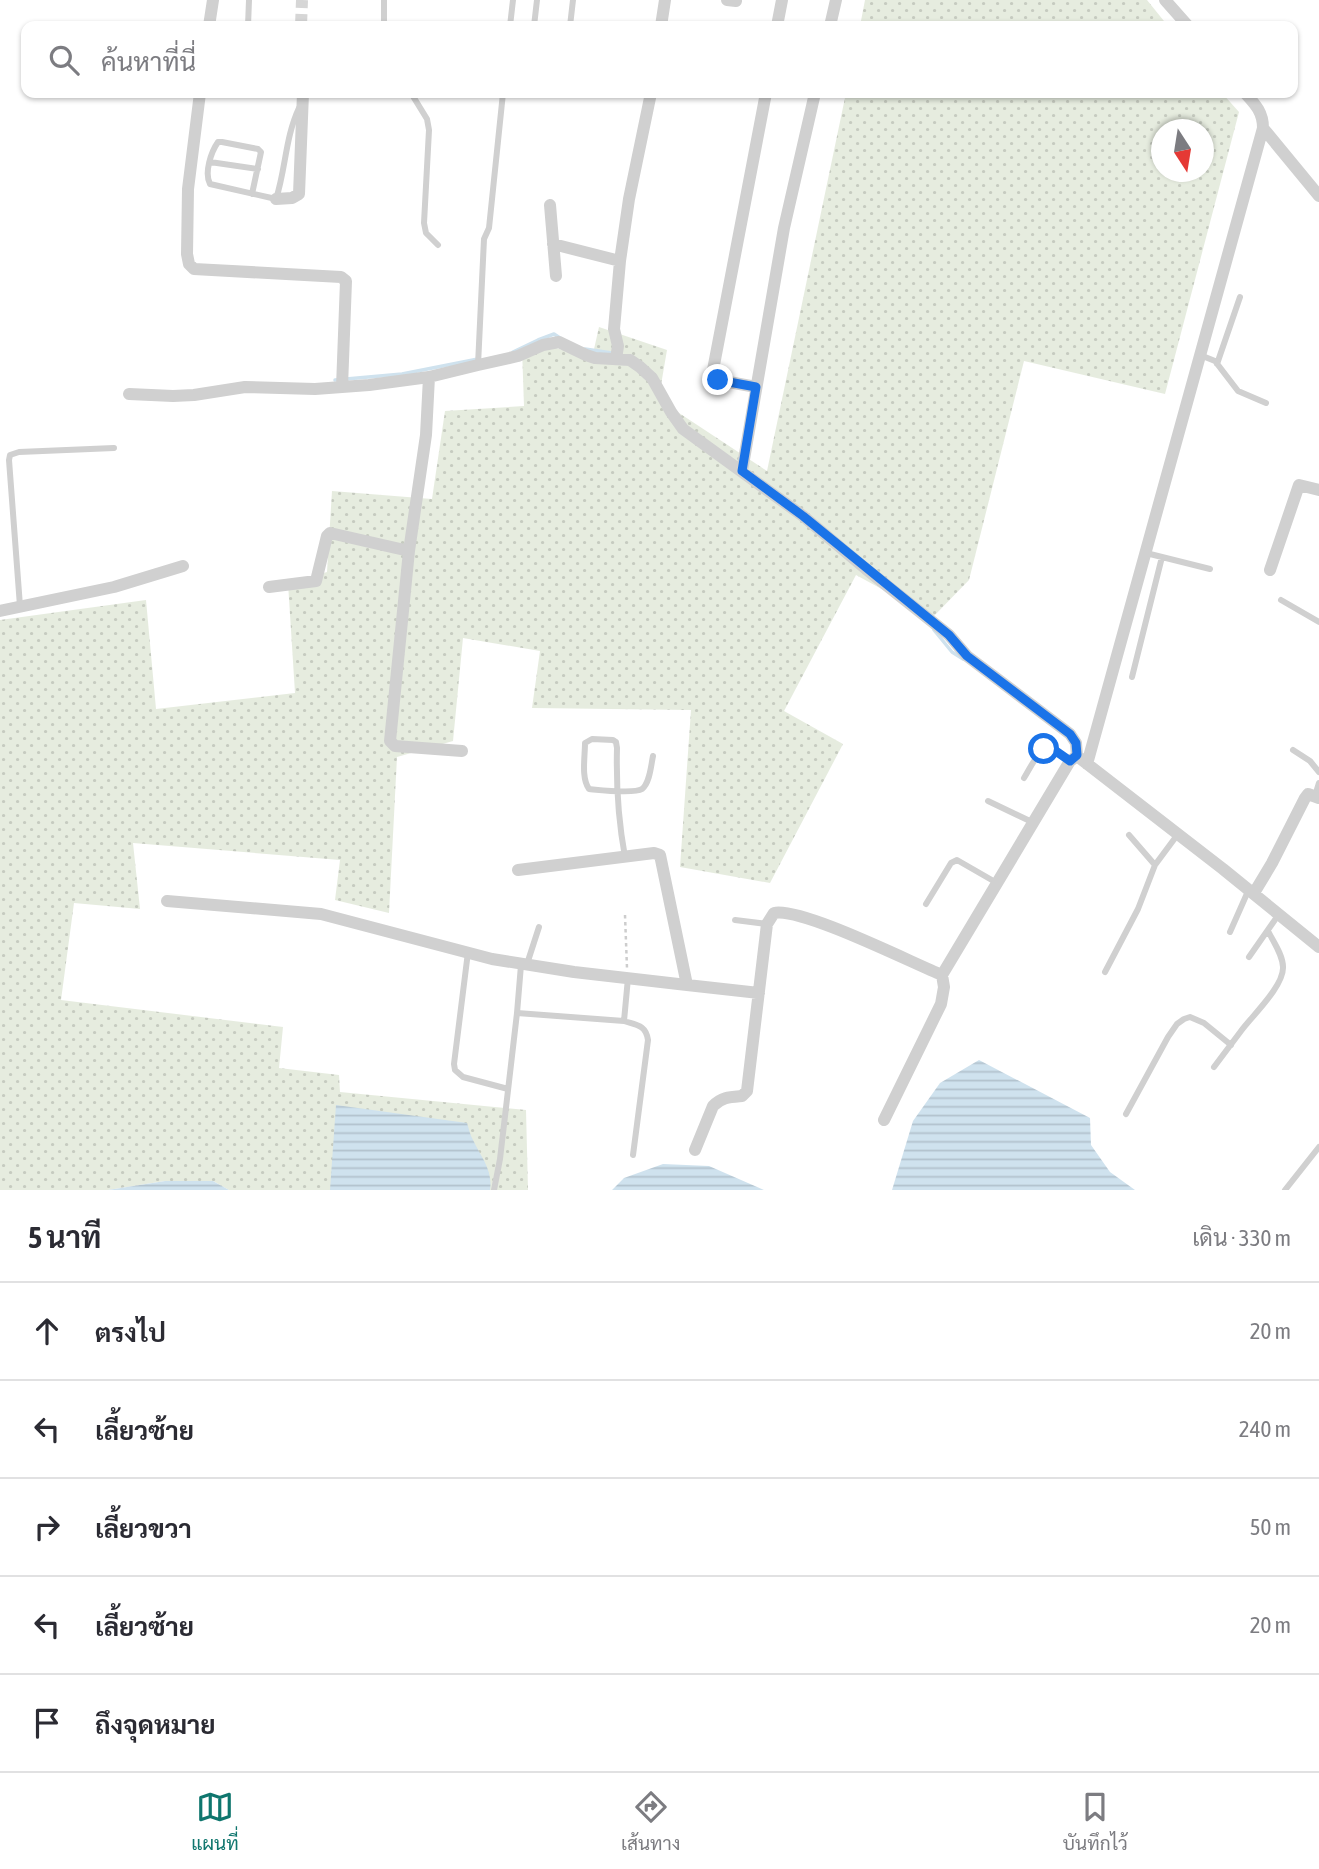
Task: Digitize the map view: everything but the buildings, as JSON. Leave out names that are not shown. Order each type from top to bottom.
[{"type":"street","points":[[210,21],[213,0]]},
{"type":"street","points":[[662,21],[665,0]]},
{"type":"street","points":[[778,21],[782,0]]},
{"type":"street","points":[[831,21],[836,0]]},
{"type":"street","points":[[1165,0],[1184,21]]},
{"type":"street","points":[[199,98],[188,189],[189,264],[194,270],[341,278],[346,281],[342,383]]},
{"type":"street","points":[[276,199],[292,198],[299,194],[303,98]]},
{"type":"street","points":[[617,354],[614,329],[620,261],[634,170],[650,98]]},
{"type":"street","points":[[756,387],[718,380],[713,370],[765,98]]},
{"type":"street","points":[[743,465],[785,228],[814,98]]},
{"type":"street","points":[[884,1121],[941,1004],[944,987],[942,975],[1032,822],[1078,760],[1146,553],[1263,128],[1259,108],[1250,98]]},
{"type":"street","points":[[1263,128],[1319,196]]},
{"type":"street","points":[[550,205],[556,276]]},
{"type":"street","points":[[553,244],[620,261]]},
{"type":"street","points":[[129,394],[194,395],[245,387],[314,389],[342,383],[429,377],[478,360],[518,356],[555,342],[563,342],[596,358],[617,354],[630,360],[647,371],[683,429],[743,465],[949,635],[967,656],[1070,734],[1076,743],[1078,760],[1178,834],[1319,947]]},
{"type":"street","points":[[429,377],[426,435],[410,551],[390,741],[395,746],[462,751]]},
{"type":"street","points":[[1270,570],[1299,485],[1319,490]]},
{"type":"street","points":[[269,587],[316,581],[330,533],[410,551]]},
{"type":"street","points":[[0,611],[114,587],[183,566]]},
{"type":"street","points":[[1251,891],[1272,863],[1305,798],[1308,794],[1317,797]]},
{"type":"street","points":[[518,870],[654,853],[660,855],[687,985]]},
{"type":"street","points":[[167,901],[321,914],[492,959],[574,972],[759,993]]},
{"type":"street","points":[[695,1150],[713,1106],[726,1097],[742,1096],[747,1091],[767,924],[774,913],[805,918],[833,928],[942,975]]},
{"type":"lane","points":[[248,21],[249,0]]},
{"type":"lane","points":[[383,21],[384,0]]},
{"type":"lane","points":[[511,21],[513,0]]},
{"type":"lane","points":[[535,21],[537,0]]},
{"type":"lane","points":[[570,21],[573,0]]},
{"type":"lane","points":[[252,194],[261,154],[258,149],[222,142],[215,146],[207,175],[210,184],[252,194],[276,199],[292,123],[302,98]]},
{"type":"lane","points":[[414,98],[427,119],[429,130],[424,223],[426,233],[438,245]]},
{"type":"lane","points":[[478,360],[484,239],[489,228],[502,98]]},
{"type":"lane","points":[[210,162],[258,169]]},
{"type":"lane","points":[[1217,364],[1240,297]]},
{"type":"lane","points":[[1200,355],[1212,358],[1238,391],[1266,403]]},
{"type":"lane","points":[[20,608],[10,456],[19,453],[114,448]]},
{"type":"lane","points":[[1146,553],[1210,569]]},
{"type":"lane","points":[[1132,677],[1162,557]]},
{"type":"lane","points":[[1282,600],[1319,622]]},
{"type":"lane","points":[[625,857],[618,819],[616,790],[616,743],[613,740],[592,739],[585,743],[586,787],[589,789],[616,790],[636,791],[642,789],[653,756]]},
{"type":"lane","points":[[1024,778],[1044,749],[1050,747],[1078,760]]},
{"type":"lane","points":[[1293,750],[1310,761],[1319,772]]},
{"type":"lane","points":[[1317,797],[1319,783]]},
{"type":"lane","points":[[988,801],[1032,822]]},
{"type":"lane","points":[[1105,972],[1138,909],[1155,865],[1178,834]]},
{"type":"lane","points":[[1129,835],[1155,865]]},
{"type":"lane","points":[[926,904],[951,863],[957,860],[997,883]]},
{"type":"lane","points":[[1230,932],[1251,891]]},
{"type":"lane","points":[[1249,957],[1279,914]]},
{"type":"lane","points":[[735,920],[767,924]]},
{"type":"lane","points":[[494,1190],[524,963],[539,927]]},
{"type":"lane","points":[[1214,1067],[1269,997],[1282,976],[1283,966],[1279,952],[1268,931]]},
{"type":"lane","points":[[468,953],[455,1070],[463,1077],[508,1089]]},
{"type":"lane","points":[[624,1021],[628,978]]},
{"type":"lane","points":[[517,1013],[624,1021],[647,1031],[633,1155]]},
{"type":"lane","points":[[1126,1114],[1168,1037],[1184,1019],[1190,1017],[1204,1023],[1231,1045]]},
{"type":"lane","points":[[1285,1190],[1319,1147]]},
{"type":"path","points":[[625,915],[628,978]]},
{"type":"shaded area","points":[[865,0],[1147,0],[1164,21],[861,21]]},
{"type":"shaded area","points":[[845,98],[1226,98],[1239,112],[1165,394],[1024,361],[969,580],[933,617],[856,575],[784,711],[843,744],[770,883],[680,867],[691,710],[532,708],[540,651],[463,638],[453,741],[397,757],[389,913],[335,900],[340,860],[133,843],[140,909],[74,903],[61,1000],[283,1027],[279,1068],[339,1075],[340,1092],[526,1110],[528,1190],[229,1190],[213,1181],[165,1181],[108,1190],[0,1190],[0,620],[146,600],[156,709],[295,693],[288,583],[327,572],[332,491],[432,499],[445,411],[524,406],[522,348],[556,348],[592,358],[599,327],[667,350],[661,385],[676,411],[767,471]]},
{"type":"water","points":[[979,1060],[1090,1118],[1091,1145],[1110,1172],[1135,1190],[892,1190],[913,1121],[940,1083]]},
{"type":"water","points":[[336,1105],[467,1123],[488,1170],[490,1190],[330,1190]]},
{"type":"water","points":[[663,1164],[709,1166],[764,1190],[612,1190],[624,1178]]},
{"type":"water","points":[[165,1181],[213,1181],[229,1190],[108,1190]]},
{"type":"waterway","points":[[513,352],[554,334],[560,338]]},
{"type":"waterway","points":[[585,349],[612,353]]},
{"type":"waterway","points":[[335,380],[402,374],[478,359]]},
{"type":"waterway","points":[[934,630],[952,652],[963,659]]},
{"type":"tunnel","points":[[301,21],[302,0]]},
{"type":"route","points":[[718,380],[756,387],[742,471],[803,516],[949,635],[967,656],[1070,734],[1076,743],[1077,755],[1070,761],[1050,747],[1044,749]]}]
